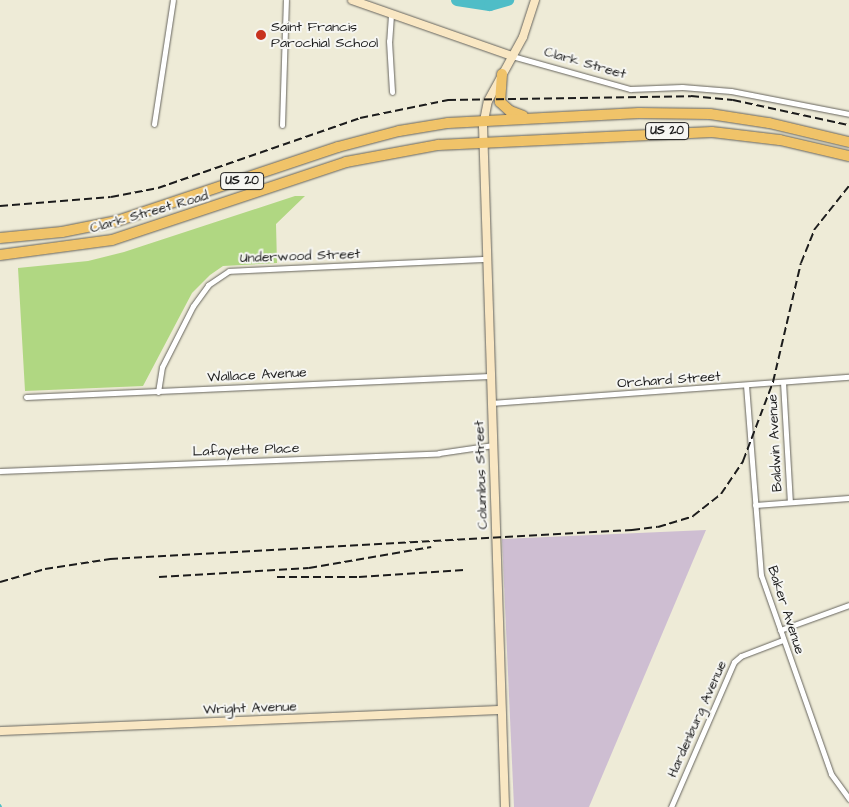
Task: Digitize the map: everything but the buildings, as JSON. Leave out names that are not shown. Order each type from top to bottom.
[{"type":"highway","points":[[502,74],[499,98],[503,107],[514,113],[536,118]]},
{"type":"highway","name":"US 20","points":[[0,238],[62,232],[117,221],[378,136],[439,124],[483,120],[639,113],[710,114],[770,123],[849,142]]},
{"type":"highway","name":"US 20","points":[[482,143],[712,132],[780,140],[849,156]]},
{"type":"highway","name":"Clark Street Road","points":[[0,255],[84,245],[138,233],[346,162],[388,153],[482,143]]},
{"type":"street","points":[[154,124],[172,0]]},
{"type":"street","points":[[282,126],[286,0]]},
{"type":"street","name":"Clark Street","points":[[352,0],[512,56],[630,89],[682,87],[731,91],[849,114]]},
{"type":"street","name":"Columbus Street","points":[[505,807],[482,143],[483,120],[502,74],[526,29],[535,0]]},
{"type":"street","points":[[391,15],[389,41],[392,92]]},
{"type":"street","name":"Underwood Street","points":[[158,392],[162,367],[189,312],[208,285],[229,271],[486,259]]},
{"type":"street","name":"Wallace Avenue","points":[[26,397],[490,376]]},
{"type":"street","name":"Orchard Street","points":[[491,404],[849,377]]},
{"type":"street","name":"Baldwin Avenue","points":[[783,382],[790,502]]},
{"type":"street","name":"Baker Avenue","points":[[746,385],[759,569],[831,774],[849,799]]},
{"type":"street","name":"Lafayette Place","points":[[0,471],[439,453],[492,445]]},
{"type":"street","points":[[755,505],[849,498]]},
{"type":"street","points":[[780,630],[849,605]]},
{"type":"street","name":"Hardenburg Avenue","points":[[671,807],[734,662],[741,656],[784,640]]},
{"type":"street","name":"Wright Avenue","points":[[0,731],[501,710]]},
{"type":"shaded area","points":[[706,530],[589,807],[514,807],[502,539]]},
{"type":"green space","points":[[295,196],[305,196],[276,224],[277,263],[223,266],[210,275],[192,293],[143,386],[25,391],[18,268],[88,261],[124,252]]},
{"type":"waterway","points":[[457,0],[490,5],[508,0]]},
{"type":"railway","points":[[0,206],[111,197],[158,188],[360,118],[448,100],[691,96],[733,100],[849,125]]},
{"type":"railway","points":[[0,582],[45,569],[110,559],[632,530],[658,527],[693,516],[721,494],[743,461],[773,382],[801,263],[814,230],[849,186]]},
{"type":"railway","points":[[159,577],[309,568],[431,547]]},
{"type":"railway","points":[[277,577],[359,577],[464,570]]},
{"type":"place","name":"Saint Francis Parochial School","points":[[261,35]]}]
